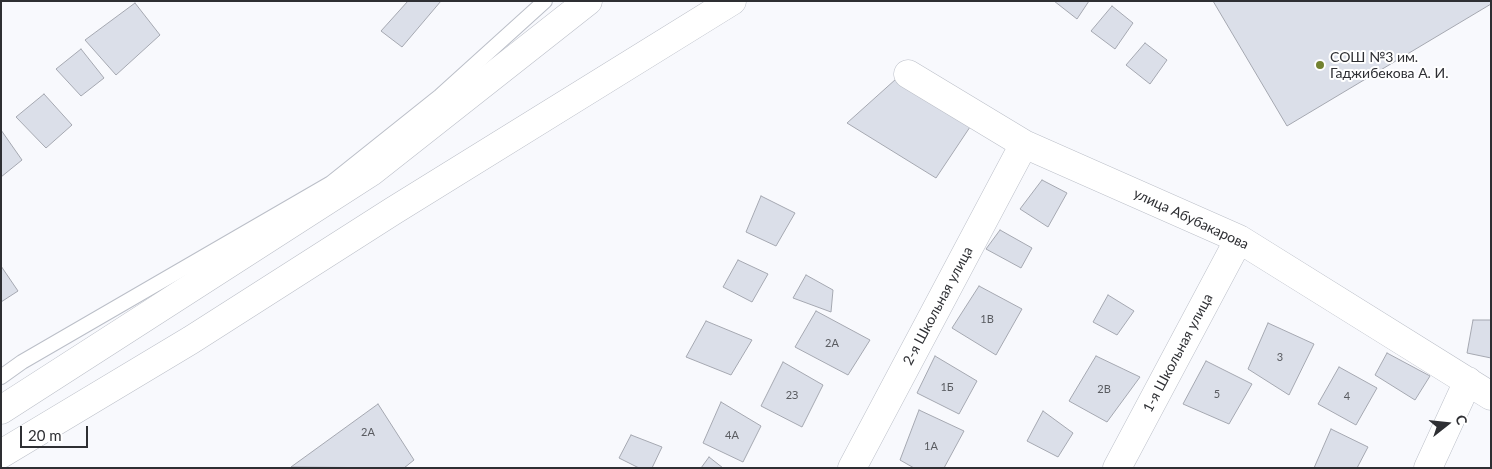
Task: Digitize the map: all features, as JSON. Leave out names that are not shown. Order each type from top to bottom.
[{"type":"main road","points":[[1,410],[371,172],[588,1]]},
{"type":"main road","points":[[1,454],[191,340],[393,210],[732,1]]},
{"type":"main road","name":"улица Абубакарова","points":[[908,74],[1024,144],[1239,239],[1491,396]]},
{"type":"main road","name":"2-я Школьная улица","points":[[852,468],[1024,144]]},
{"type":"main road","name":"1-я Школьная улица","points":[[1117,468],[1239,239]]},
{"type":"main road","points":[[1428,468],[1468,381]]},
{"type":"lane","points":[[1,377],[22,362],[331,183],[440,96],[545,1]]},
{"type":"building","points":[[408,1],[441,1],[402,47],[381,31]]},
{"type":"building","points":[[1054,1],[1089,1],[1077,19]]},
{"type":"building","name":"СОШ №3 им. Гаджибекова А. И.","points":[[1213,1],[1491,1],[1491,4],[1287,126]]},
{"type":"building","points":[[135,3],[160,35],[116,75],[85,40]]},
{"type":"building","points":[[1112,6],[1133,23],[1115,49],[1091,31]]},
{"type":"building","points":[[1145,43],[1167,60],[1150,84],[1126,65]]},
{"type":"building","points":[[81,49],[104,78],[81,96],[56,69]]},
{"type":"building","points":[[896,79],[972,124],[936,178],[847,123]]},
{"type":"building","points":[[44,94],[72,125],[46,148],[16,117]]},
{"type":"building","points":[[1,130],[22,160],[1,177]]},
{"type":"building","points":[[1042,180],[1067,193],[1048,227],[1020,209]]},
{"type":"building","points":[[761,196],[795,213],[776,246],[746,232]]},
{"type":"building","points":[[1000,230],[1032,248],[1021,268],[986,249]]},
{"type":"building","points":[[738,260],[768,274],[752,302],[723,287]]},
{"type":"building","points":[[1,266],[18,291],[1,302]]},
{"type":"building","points":[[806,275],[833,290],[831,312],[793,298]]},
{"type":"building","points":[[979,286],[1022,309],[996,355],[952,328]]},
{"type":"building","points":[[1108,295],[1134,311],[1117,335],[1093,322]]},
{"type":"building","points":[[816,311],[870,340],[848,375],[795,347]]},
{"type":"building","points":[[1473,320],[1491,320],[1491,358],[1467,353]]},
{"type":"building","points":[[706,321],[752,340],[731,375],[686,357]]},
{"type":"building","points":[[1268,323],[1314,344],[1289,395],[1248,369]]},
{"type":"building","points":[[1387,353],[1430,376],[1415,400],[1375,375]]},
{"type":"building","points":[[935,356],[977,381],[959,414],[917,393]]},
{"type":"building","points":[[1096,356],[1140,377],[1107,422],[1069,401]]},
{"type":"building","points":[[1206,361],[1252,384],[1229,424],[1183,404]]},
{"type":"building","points":[[783,362],[823,385],[802,427],[761,406]]},
{"type":"building","points":[[1339,367],[1377,388],[1356,425],[1318,404]]},
{"type":"building","points":[[721,402],[761,426],[743,462],[703,443]]},
{"type":"building","points":[[378,404],[414,460],[404,468],[291,467]]},
{"type":"building","points":[[919,410],[964,431],[944,468],[914,468],[900,460]]},
{"type":"building","points":[[1043,411],[1073,433],[1058,457],[1027,441]]},
{"type":"building","points":[[1331,429],[1368,447],[1357,468],[1314,468]]},
{"type":"building","points":[[631,435],[662,447],[652,468],[639,468],[619,458]]},
{"type":"building","points":[[709,457],[723,468],[701,468]]},
{"type":"place","name":"СОШ №3 им. Гаджибекова А. И.","points":[[1320,65]]}]
